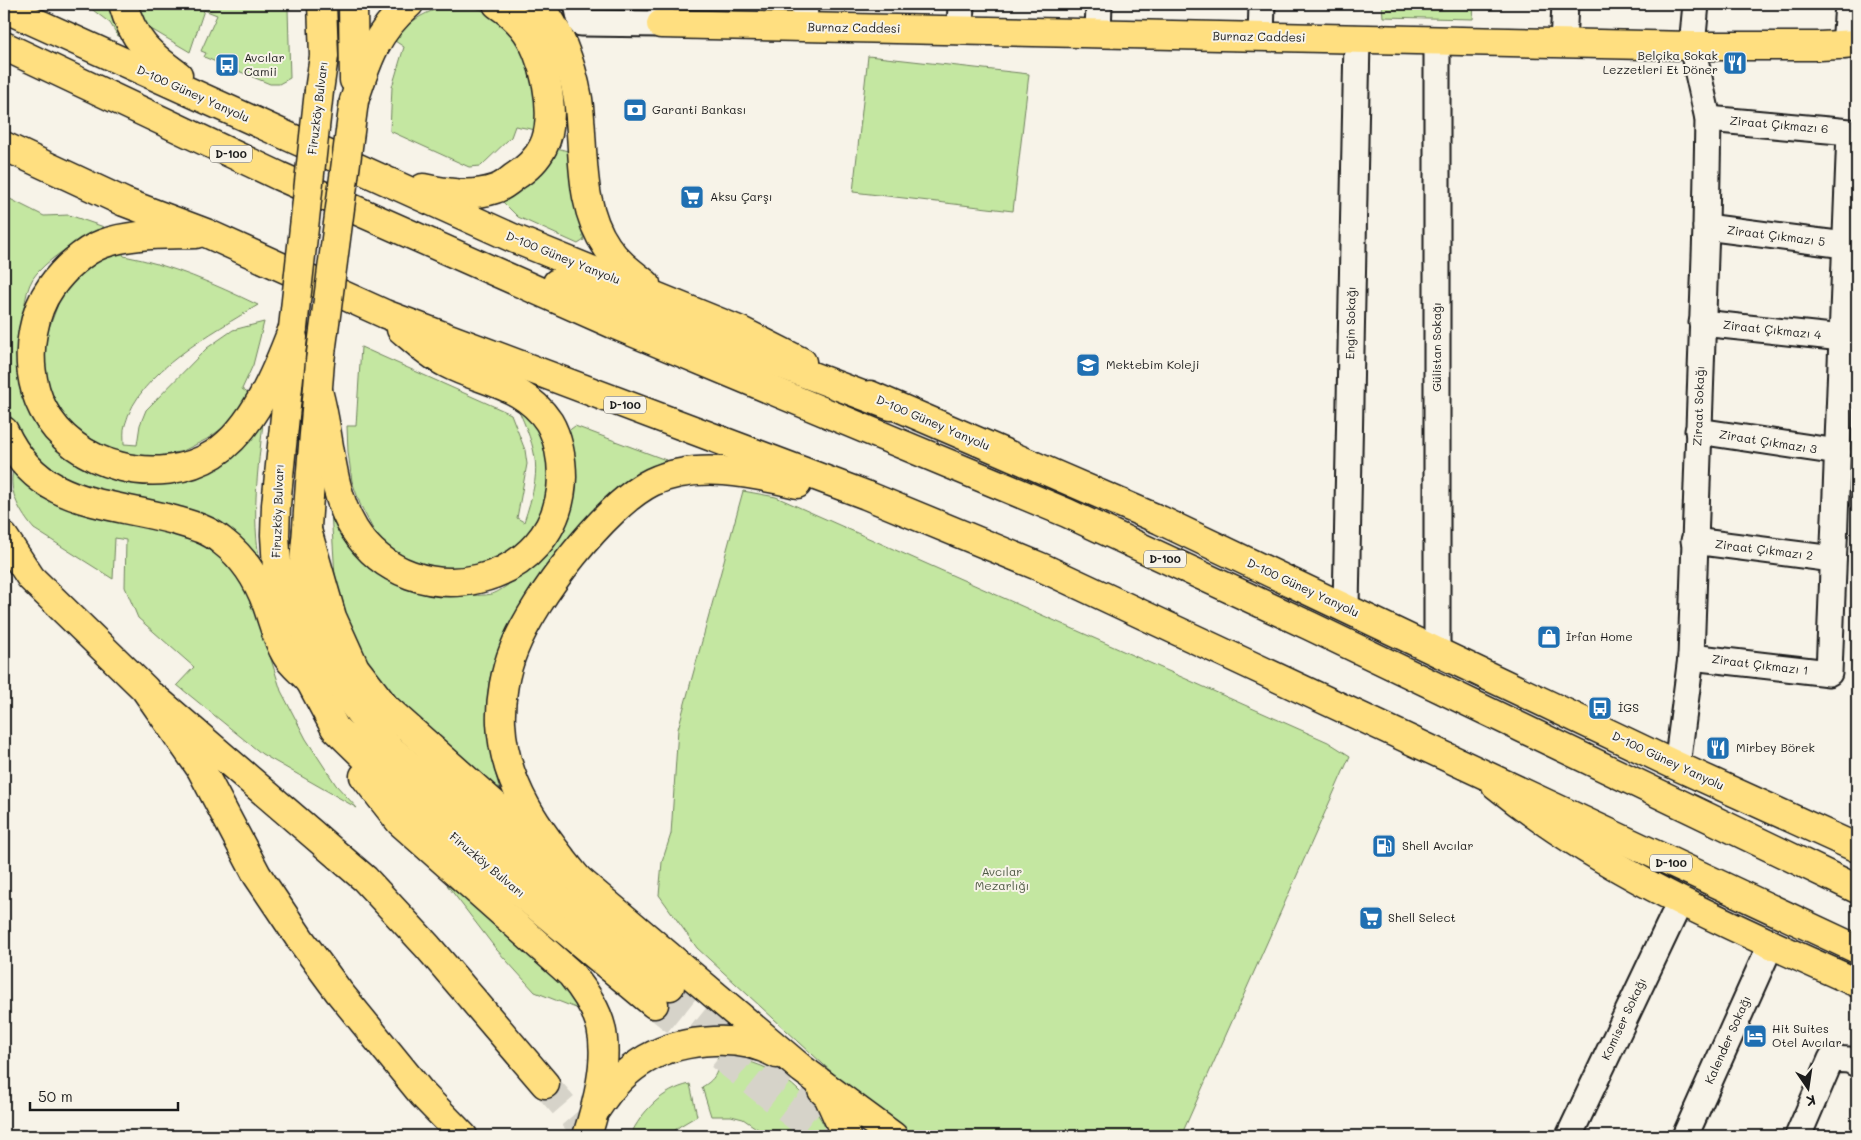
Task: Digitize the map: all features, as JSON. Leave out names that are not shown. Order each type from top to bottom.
[{"type":"main road","points":[[123,4],[127,20],[141,45],[206,100]]},
{"type":"main road","name":"Firuzköy Bulvarı","points":[[322,6],[324,56],[278,473],[275,535],[278,585],[291,638],[309,680],[335,728],[408,799],[662,995],[389,748],[364,720],[332,669],[320,646],[312,621],[304,585],[307,530],[320,361],[354,101],[353,4]]},
{"type":"main road","points":[[354,101],[378,37],[392,18],[410,4]]},
{"type":"main road","points":[[381,179],[446,193],[475,193],[493,190],[524,170],[543,147],[549,125],[549,104],[544,74],[534,47],[523,27],[497,4]]},
{"type":"main road","points":[[539,4],[549,17],[562,41],[570,67],[578,99],[582,156],[589,205],[597,226],[606,246],[618,262],[666,300]]},
{"type":"main road","name":"D-100 Güney Yanyolu","points":[[4,8],[515,239],[741,331],[891,406],[1160,520],[1677,766],[1857,848]]},
{"type":"main road","name":"Burnaz Caddesi","points":[[661,14],[805,16],[960,30],[1692,46],[1851,45]]},
{"type":"main road","name":"D-100","points":[[4,46],[279,176],[462,255],[613,324],[1067,514],[1310,626],[1857,889]]},
{"type":"main road","name":"D-100","points":[[4,146],[124,202],[206,233],[385,314],[866,495],[1087,588],[1857,949]]},
{"type":"main road","points":[[206,233],[116,240],[101,244],[61,274],[43,298],[35,318],[30,362],[43,410],[59,432],[99,460],[129,470],[153,472],[185,467],[214,453],[238,432],[267,390],[294,328]]},
{"type":"main road","points":[[462,255],[604,298],[891,406]]},
{"type":"main road","points":[[318,391],[325,417],[333,469],[344,508],[354,528],[367,546],[385,562],[406,572],[428,579],[450,583],[474,581],[509,567],[537,548],[552,524],[562,487],[562,468],[558,445],[550,424],[538,408],[519,392],[446,363],[422,347],[385,314]]},
{"type":"main road","points":[[4,431],[23,463],[39,479],[60,492],[84,501],[201,528],[222,540],[238,555],[255,578],[286,656],[309,680]]},
{"type":"main road","points":[[578,879],[527,812],[516,791],[509,768],[501,723],[503,687],[514,649],[526,623],[579,549],[603,520],[624,500],[653,482],[674,476],[698,472],[730,471],[866,495]]},
{"type":"main road","points":[[307,530],[332,617],[355,668],[385,707],[578,879],[802,1069],[893,1136]]},
{"type":"main road","points":[[4,536],[31,578],[144,689],[365,879],[428,947],[545,1084]]},
{"type":"main road","points":[[144,689],[202,769],[258,875],[300,939],[339,992],[411,1080],[464,1136]]},
{"type":"main road","points":[[335,728],[368,782],[400,822],[571,974],[585,991],[601,1027],[603,1048],[591,1124]]},
{"type":"main road","points":[[1485,776],[1533,815],[1582,848],[1680,902],[1857,983]]},
{"type":"main road","points":[[591,1124],[610,1088],[646,1058],[669,1047],[692,1042],[732,1040],[769,1050],[802,1069],[828,1096],[846,1136]]},
{"type":"street","points":[[578,4],[581,23],[661,14]]},
{"type":"street","points":[[960,30],[961,4]]},
{"type":"street","points":[[1098,33],[1099,4]]},
{"type":"street","points":[[1261,37],[1262,4]]},
{"type":"street","points":[[1562,43],[1565,4]]},
{"type":"street","name":"Ziraat Sokağı","points":[[1677,766],[1691,657],[1706,227],[1708,119],[1692,46],[1696,4]]},
{"type":"street","points":[[1848,4],[1851,45]]},
{"type":"street","name":"Engin Sokağı","points":[[1346,608],[1357,39]]},
{"type":"street","name":"Gülistan Sokağı","points":[[1437,40],[1438,653]]},
{"type":"street","name":"Ziraat Çıkmazı 6","points":[[1708,119],[1850,132],[1846,245]]},
{"type":"street","name":"Ziraat Çıkmazı 5","points":[[1706,227],[1846,245]]},
{"type":"street","points":[[1834,559],[1846,245]]},
{"type":"street","name":"Ziraat Çıkmazı 4","points":[[1702,323],[1842,338]]},
{"type":"street","name":"Ziraat Çıkmazı 3","points":[[1698,431],[1838,452]]},
{"type":"street","name":"Ziraat Çıkmazı 2","points":[[1694,541],[1834,559]]},
{"type":"street","name":"Ziraat Çıkmazı 1","points":[[1691,657],[1829,673],[1834,559]]},
{"type":"street","name":"Komiser Sokağı","points":[[1569,1136],[1680,902]]},
{"type":"street","name":"Kalender Sokağı","points":[[1685,1136],[1771,944]]},
{"type":"street","points":[[1798,1136],[1831,1059],[1850,1060],[1857,1064]]},
{"type":"green space","points":[[85,4],[111,4],[122,36],[118,36],[110,23]]},
{"type":"green space","points":[[135,4],[295,4],[295,7],[288,9],[290,78],[279,84],[270,84],[204,57],[206,53],[201,51],[217,15],[204,10],[190,52],[151,29],[145,34]]},
{"type":"green space","points":[[1382,4],[1474,4],[1473,19],[1383,17]]},
{"type":"green space","points":[[445,6],[472,7],[493,15],[517,41],[526,58],[531,76],[535,95],[536,130],[515,126],[511,137],[481,166],[469,167],[390,131],[392,87],[404,47],[395,41],[411,23]]},
{"type":"green space","points":[[868,56],[1029,74],[1013,211],[853,192]]},
{"type":"green space","points":[[557,148],[571,152],[578,215],[584,240],[578,244],[518,217],[502,201],[534,179]]},
{"type":"green space","points":[[4,196],[44,216],[69,215],[104,227],[52,259],[37,273],[30,285],[25,301],[23,319],[24,358],[29,409],[137,481],[263,423],[257,475],[256,510],[257,545],[260,562],[231,534],[207,517],[184,508],[139,502],[113,496],[71,482],[39,460],[26,444],[14,424],[4,399]]},
{"type":"green space","points":[[120,249],[124,256],[176,270],[258,305],[200,341],[162,370],[133,405],[124,427],[124,444],[137,445],[140,425],[146,410],[207,348],[233,330],[264,322],[253,365],[242,389],[249,394],[231,422],[207,439],[183,451],[151,458],[116,453],[71,424],[53,398],[44,368],[43,344],[63,291],[84,267]]},
{"type":"green space","points":[[361,347],[511,414],[525,450],[527,464],[517,518],[524,522],[534,488],[535,462],[529,437],[516,404],[536,423],[551,456],[546,510],[514,555],[465,573],[406,563],[379,541],[360,504],[352,481],[348,452],[347,426],[356,426]]},
{"type":"green space","points":[[575,426],[666,460],[629,480],[609,495],[588,519],[519,614],[500,648],[493,665],[489,684],[487,714],[489,742],[503,800],[419,726],[367,664],[350,629],[335,577],[331,511],[371,566],[397,585],[406,589],[434,595],[492,594],[531,569],[547,554],[559,536],[567,518],[572,497],[574,476],[567,432]]},
{"type":"green space","points":[[13,471],[24,483],[49,499],[199,537],[246,580],[281,691],[306,739],[336,785],[357,808],[262,754],[177,685],[194,667],[138,618],[125,587],[126,540],[115,538],[113,579],[34,529],[25,517],[14,495],[12,487]]},
{"type":"green space","name":"Avcılar Mezarlığı","points":[[743,491],[776,497],[1328,742],[1350,756],[1181,1136],[913,1136],[850,1089],[697,948],[659,895],[662,862],[671,834],[678,729]]},
{"type":"green space","points":[[447,885],[495,921],[577,997],[581,1010],[535,992],[496,949]]},
{"type":"green space","points":[[717,1058],[736,1059],[753,1063],[785,1079],[811,1105],[829,1136],[768,1136],[743,1119],[731,1116],[711,1116],[702,1087],[715,1075],[718,1067]]},
{"type":"green space","points":[[690,1084],[697,1116],[668,1136],[630,1136],[647,1110],[662,1096]]},
{"type":"tunnel","points":[[670,986],[840,1121]]},
{"type":"tunnel","points":[[654,1004],[821,1136]]},
{"type":"tunnel","points":[[545,1084],[590,1136]]},
{"type":"place","name":"Belçika Sokak Lezzetleri Et Döner","points":[[1735,63]]},
{"type":"place","name":"Avcılar Camii","points":[[227,65]]},
{"type":"place","name":"Garanti Bankası","points":[[635,110]]},
{"type":"place","name":"Aksu Çarşı","points":[[692,197]]},
{"type":"place","name":"Mektebim Koleji","points":[[1088,365]]},
{"type":"place","name":"İrfan Home","points":[[1549,637]]},
{"type":"place","name":"İGS","points":[[1600,708]]},
{"type":"place","name":"Mirbey Börek","points":[[1718,748]]},
{"type":"place","name":"Shell Avcılar","points":[[1384,846]]},
{"type":"place","name":"Shell Select","points":[[1371,918]]},
{"type":"place","name":"Hit Suites Otel Avcılar","points":[[1755,1036]]}]
